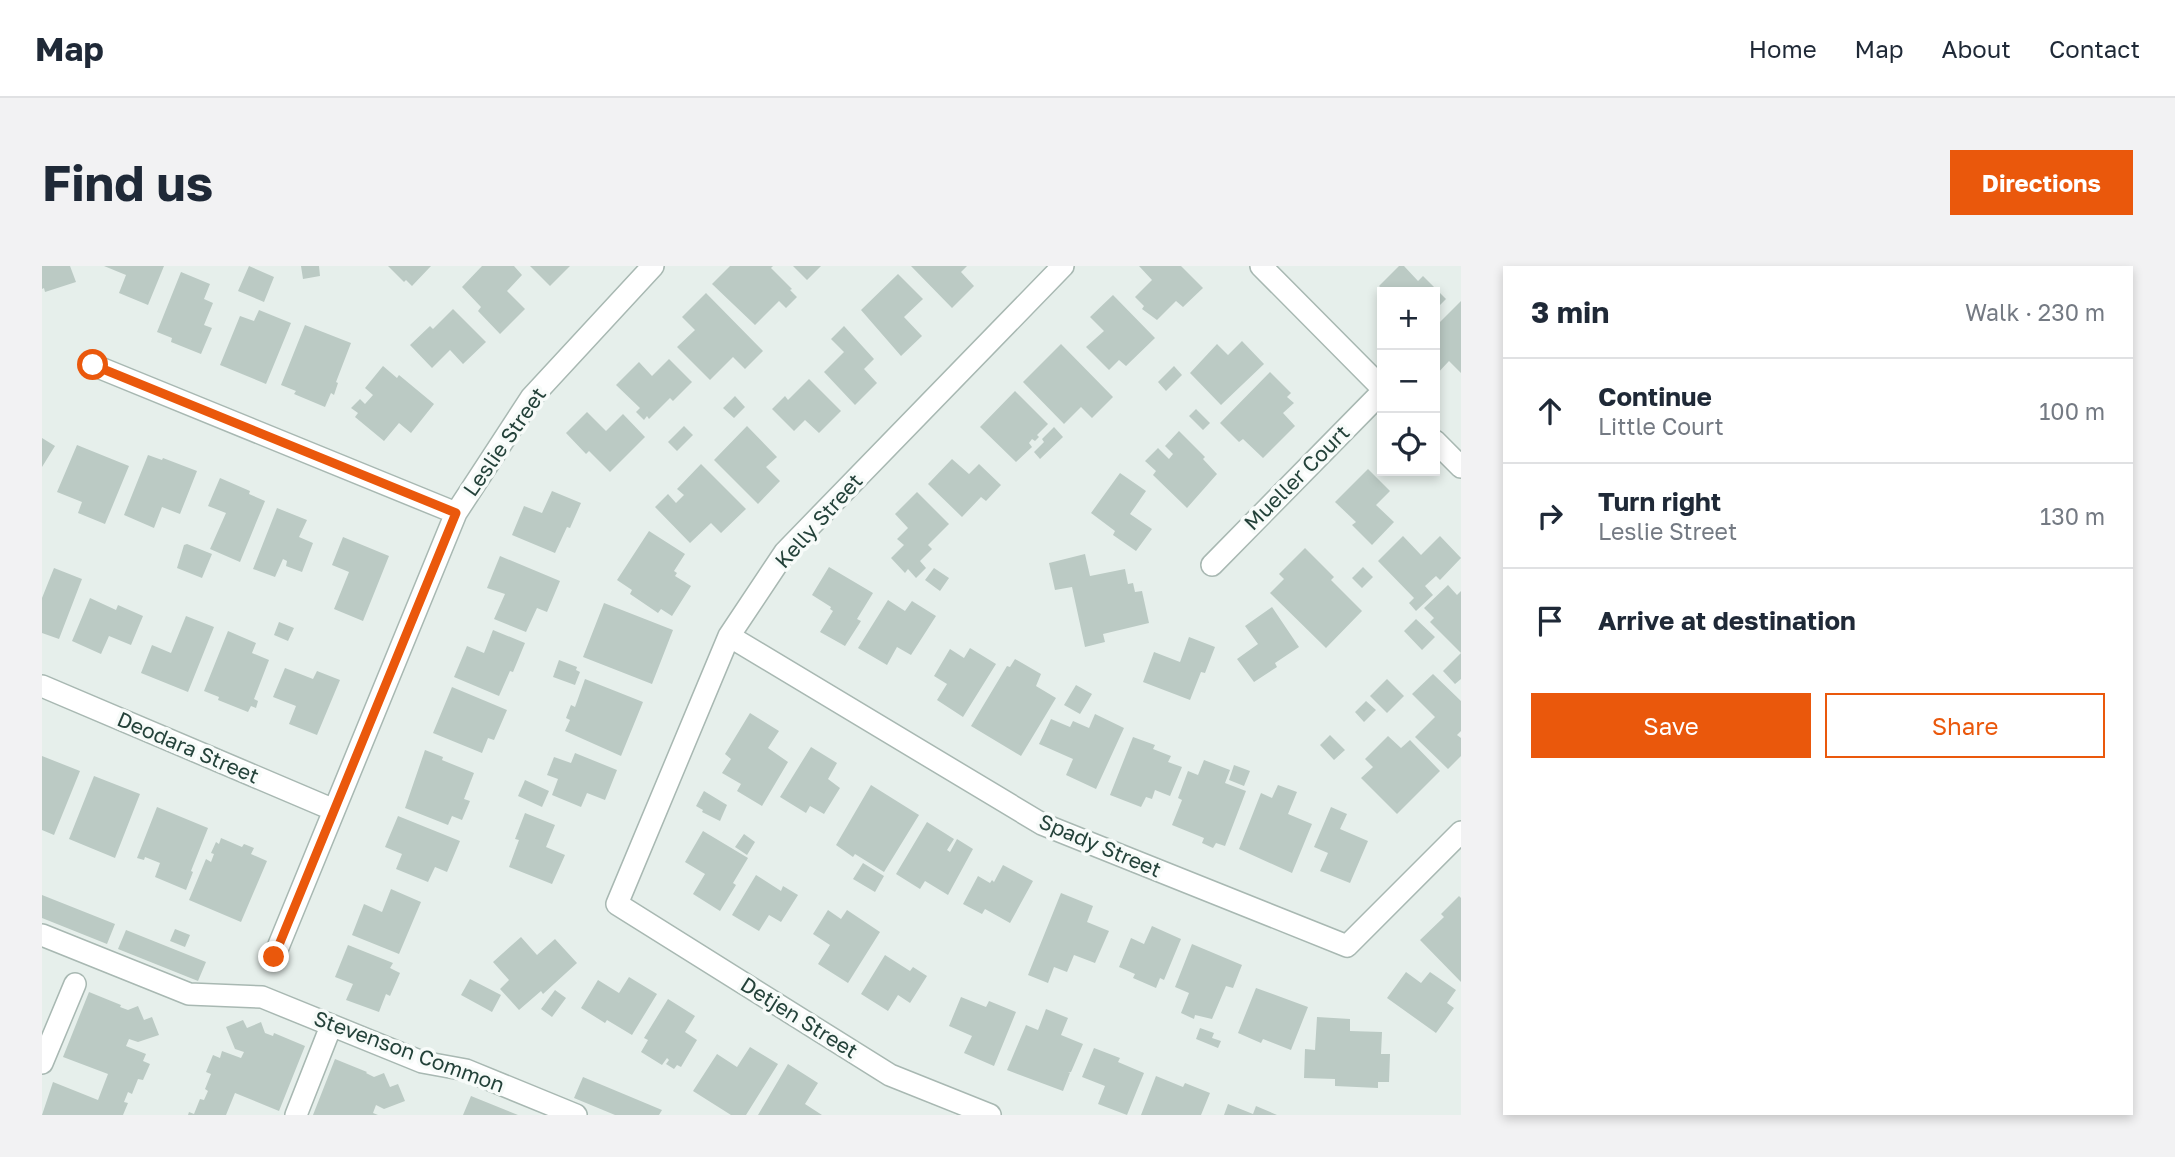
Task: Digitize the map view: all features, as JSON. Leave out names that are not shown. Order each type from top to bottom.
[{"type":"street","name":"Leslie Street","points":[[274,957],[456,513],[531,398],[653,266]]},
{"type":"street","name":"Kelly Street","points":[[617,904],[729,636],[785,552],[1063,266]]},
{"type":"street","points":[[1261,266],[1377,385]]},
{"type":"street","points":[[93,365],[456,513]]},
{"type":"street","name":"Mueller Court","points":[[1212,565],[1377,395]]},
{"type":"street","points":[[1440,446],[1461,467]]},
{"type":"street","name":"Spady Street","points":[[729,636],[1042,824],[1347,946],[1461,832]]},
{"type":"street","name":"Deodara Street","points":[[42,686],[334,810]]},
{"type":"street","name":"Detjen Street","points":[[617,904],[890,1075],[990,1115]]},
{"type":"street","name":"Stevenson Common","points":[[42,935],[189,994],[262,998],[422,1062],[466,1070],[576,1115]]},
{"type":"street","points":[[42,1063],[75,984]]},
{"type":"street","points":[[296,1115],[331,1026]]},
{"type":"building","points":[[42,266],[70,266],[76,282],[45,292],[44,288],[42,289]]},
{"type":"building","points":[[104,266],[164,266],[148,305],[119,293],[126,275]]},
{"type":"building","points":[[249,266],[274,277],[264,302],[238,291]]},
{"type":"building","points":[[301,266],[319,266],[320,276],[303,279]]},
{"type":"building","points":[[388,266],[431,266],[412,286]]},
{"type":"building","points":[[482,266],[514,266],[522,275],[507,291],[525,309],[500,334],[478,311],[481,307],[462,287]]},
{"type":"building","points":[[530,266],[570,266],[550,286]]},
{"type":"building","points":[[730,266],[773,266],[771,268],[797,297],[786,308],[779,301],[755,325],[712,284]]},
{"type":"building","points":[[793,266],[821,266],[807,280]]},
{"type":"building","points":[[911,266],[967,266],[961,272],[974,286],[952,308]]},
{"type":"building","points":[[1139,266],[1181,266],[1203,288],[1183,307],[1176,301],[1157,320],[1142,309],[1144,306],[1135,297],[1152,280]]},
{"type":"building","points":[[1399,266],[1404,266],[1418,281],[1423,276],[1434,287],[1380,287]]},
{"type":"building","points":[[181,272],[210,284],[204,299],[213,303],[204,325],[212,328],[201,354],[171,342],[172,338],[157,332]]},
{"type":"building","points":[[898,274],[923,299],[904,317],[922,336],[901,356],[861,310]]},
{"type":"building","points":[[706,293],[763,351],[745,369],[733,357],[710,380],[677,347],[695,330],[682,317]]},
{"type":"building","points":[[1440,293],[1446,299],[1440,305]]},
{"type":"building","points":[[1113,295],[1155,338],[1126,366],[1119,360],[1109,370],[1086,347],[1104,331],[1090,317]]},
{"type":"building","points":[[1461,301],[1461,373],[1449,361],[1440,371],[1440,322]]},
{"type":"building","points":[[453,309],[486,342],[463,364],[450,350],[432,368],[410,345],[430,326],[433,329]]},
{"type":"building","points":[[259,310],[291,323],[266,384],[220,365],[240,316],[254,321]]},
{"type":"building","points":[[305,325],[351,343],[336,382],[338,383],[334,395],[331,393],[325,407],[294,394],[296,391],[281,385]]},
{"type":"building","points":[[844,326],[874,359],[864,369],[877,383],[855,405],[824,372],[844,352],[831,339]]},
{"type":"building","points":[[1242,341],[1264,364],[1221,405],[1190,373],[1217,344],[1228,355]]},
{"type":"building","points":[[1061,344],[1113,397],[1092,418],[1081,407],[1064,424],[1023,382]]},
{"type":"building","points":[[669,359],[692,382],[673,401],[670,398],[649,419],[647,416],[644,420],[636,412],[640,408],[616,385],[639,362],[652,376]]},
{"type":"building","points":[[383,366],[397,378],[399,375],[434,404],[411,433],[399,423],[384,441],[355,417],[358,413],[351,408],[360,399],[365,404],[373,395],[365,388]]},
{"type":"building","points":[[1174,366],[1182,375],[1166,391],[1158,382]]},
{"type":"building","points":[[1270,372],[1291,393],[1287,397],[1294,403],[1283,413],[1295,426],[1263,458],[1243,439],[1239,442],[1220,423]]},
{"type":"building","points":[[809,379],[841,411],[819,433],[805,420],[794,431],[772,409],[785,396],[788,400]]},
{"type":"building","points":[[1015,391],[1048,424],[1035,441],[1032,439],[1029,443],[1032,447],[1016,462],[980,427]]},
{"type":"building","points":[[735,396],[745,407],[734,418],[723,408]]},
{"type":"building","points":[[1196,409],[1210,423],[1203,430],[1189,416]]},
{"type":"building","points":[[587,412],[606,431],[623,414],[645,437],[610,472],[589,451],[586,454],[566,433]]},
{"type":"building","points":[[684,426],[693,435],[677,451],[668,442]]},
{"type":"building","points":[[747,426],[777,457],[766,467],[780,481],[758,504],[714,460]]},
{"type":"building","points":[[1054,427],[1063,437],[1040,459],[1034,452]]},
{"type":"building","points":[[1179,431],[1205,457],[1203,459],[1217,474],[1187,508],[1153,475],[1156,471],[1145,461],[1158,448],[1169,459],[1173,454],[1165,446]]},
{"type":"building","points":[[42,438],[55,446],[42,467]]},
{"type":"building","points":[[77,445],[129,466],[105,524],[78,513],[82,502],[57,492]]},
{"type":"building","points":[[148,455],[197,471],[180,514],[162,507],[154,528],[124,515]]},
{"type":"building","points":[[952,459],[969,474],[979,464],[1001,485],[986,501],[981,497],[962,517],[928,484]]},
{"type":"building","points":[[701,464],[746,509],[721,533],[711,523],[690,543],[655,507],[668,494],[676,503],[684,495],[677,489]]},
{"type":"building","points":[[1368,469],[1390,491],[1376,505],[1394,522],[1372,545],[1352,525],[1356,522],[1335,502]]},
{"type":"building","points":[[1120,473],[1146,491],[1130,514],[1152,529],[1136,551],[1113,535],[1115,531],[1091,513]]},
{"type":"building","points":[[220,478],[265,501],[240,562],[210,549],[226,513],[208,506]]},
{"type":"building","points":[[552,491],[581,503],[555,553],[512,535],[524,506],[542,513]]},
{"type":"building","points":[[917,492],[949,524],[928,545],[932,549],[920,561],[926,568],[916,578],[908,569],[905,573],[891,558],[904,545],[897,539],[908,528],[895,514]]},
{"type":"building","points":[[277,508],[307,520],[299,537],[313,543],[302,572],[286,566],[287,561],[283,559],[275,577],[253,569]]},
{"type":"building","points":[[649,531],[685,554],[674,571],[677,573],[675,576],[691,586],[672,616],[661,609],[658,613],[630,594],[632,590],[617,580]]},
{"type":"building","points":[[1403,536],[1421,555],[1440,536],[1461,558],[1440,580],[1436,576],[1425,586],[1433,595],[1416,611],[1409,603],[1414,598],[1378,561]]},
{"type":"building","points":[[343,537],[389,556],[363,621],[334,609],[349,572],[332,565]]},
{"type":"building","points":[[184,545],[212,554],[202,578],[177,568]]},
{"type":"building","points":[[1305,548],[1334,577],[1331,580],[1362,611],[1326,648],[1270,593],[1284,579],[1279,574]]},
{"type":"building","points":[[1085,554],[1090,576],[1125,569],[1128,584],[1133,583],[1135,592],[1142,591],[1149,623],[1103,634],[1105,642],[1085,647],[1072,587],[1055,590],[1049,563]]},
{"type":"building","points":[[500,556],[560,581],[547,612],[537,608],[526,632],[494,619],[505,594],[487,588]]},
{"type":"building","points":[[829,567],[873,593],[857,619],[861,621],[845,646],[820,632],[833,611],[812,595]]},
{"type":"building","points":[[1363,567],[1373,577],[1362,588],[1352,578]]},
{"type":"building","points":[[54,568],[82,579],[59,639],[42,633],[42,598]]},
{"type":"building","points":[[934,568],[949,578],[940,591],[925,580]]},
{"type":"building","points":[[1448,585],[1457,595],[1461,591],[1461,653],[1430,622],[1434,618],[1424,608]]},
{"type":"building","points":[[90,598],[116,610],[118,605],[143,616],[131,645],[109,636],[101,654],[72,641]]},
{"type":"building","points":[[888,600],[905,611],[912,601],[936,616],[911,655],[897,647],[887,665],[858,648]]},
{"type":"building","points":[[604,603],[673,630],[652,684],[583,657]]},
{"type":"building","points":[[1272,607],[1299,647],[1275,663],[1277,667],[1254,682],[1237,659],[1258,644],[1245,626]]},
{"type":"building","points":[[186,616],[214,627],[188,692],[141,673],[152,645],[171,653]]},
{"type":"building","points":[[1416,619],[1435,637],[1422,650],[1404,631]]},
{"type":"building","points":[[279,622],[294,628],[288,641],[274,635]]},
{"type":"building","points":[[493,630],[525,643],[499,696],[454,677],[467,646],[484,653]]},
{"type":"building","points":[[228,631],[256,643],[252,653],[269,660],[254,699],[258,701],[256,708],[251,706],[248,712],[204,691]]},
{"type":"building","points":[[1189,637],[1215,647],[1190,700],[1143,682],[1154,652],[1180,662]]},
{"type":"building","points":[[970,648],[996,664],[963,717],[937,700],[947,684],[934,676],[950,649],[964,658]]},
{"type":"building","points":[[1461,653],[1461,679],[1455,684],[1443,671]]},
{"type":"building","points":[[1015,659],[1041,674],[1036,686],[1056,698],[1021,756],[971,726],[1007,666],[1010,667]]},
{"type":"building","points":[[559,660],[577,667],[576,670],[580,672],[575,685],[553,677]]},
{"type":"building","points":[[285,668],[313,679],[317,671],[340,680],[317,735],[289,724],[296,706],[273,697]]},
{"type":"building","points":[[1433,674],[1461,701],[1461,731],[1457,735],[1461,738],[1461,756],[1448,769],[1415,737],[1435,717],[1412,694]]},
{"type":"building","points":[[585,679],[643,702],[621,756],[565,731],[570,720],[566,718],[571,705],[575,707]]},
{"type":"building","points":[[1387,679],[1404,696],[1387,713],[1370,696]]},
{"type":"building","points":[[1076,685],[1092,694],[1080,714],[1064,705]]},
{"type":"building","points":[[452,687],[507,710],[494,740],[488,738],[482,753],[433,733]]},
{"type":"building","points":[[1366,701],[1376,710],[1364,722],[1355,712]]},
{"type":"building","points":[[750,713],[779,731],[768,748],[788,762],[762,806],[737,791],[741,784],[722,773],[731,759],[725,754]]},
{"type":"building","points":[[1095,714],[1124,728],[1096,789],[1066,775],[1073,759],[1039,744],[1051,719],[1070,727],[1073,721],[1089,728]]},
{"type":"building","points":[[1330,735],[1345,750],[1334,760],[1320,745]]},
{"type":"building","points":[[1388,736],[1401,748],[1410,740],[1440,771],[1397,814],[1361,778],[1373,767],[1365,759]]},
{"type":"building","points":[[1133,737],[1155,745],[1153,749],[1171,756],[1168,762],[1182,767],[1170,796],[1155,790],[1152,799],[1146,797],[1141,807],[1110,795]]},
{"type":"building","points":[[811,747],[837,763],[828,779],[840,788],[824,814],[810,806],[806,813],[780,797]]},
{"type":"building","points":[[425,750],[474,773],[464,799],[470,801],[462,820],[452,816],[448,825],[405,808]]},
{"type":"building","points":[[575,753],[617,770],[605,800],[587,793],[581,807],[552,795],[558,779],[547,775],[554,757],[571,763]]},
{"type":"building","points":[[42,756],[80,771],[54,835],[42,830]]},
{"type":"building","points":[[1204,760],[1230,770],[1225,783],[1246,791],[1225,846],[1216,843],[1213,848],[1202,843],[1204,838],[1172,825],[1182,800],[1178,798],[1188,771],[1198,775]]},
{"type":"building","points":[[1234,765],[1250,771],[1244,786],[1229,780]]},
{"type":"building","points":[[94,776],[140,794],[115,858],[69,839]]},
{"type":"building","points":[[525,780],[549,791],[542,807],[518,796]]},
{"type":"building","points":[[871,785],[919,815],[884,872],[855,854],[853,857],[836,845]]},
{"type":"building","points":[[1278,785],[1297,792],[1288,814],[1312,824],[1292,873],[1239,849],[1261,793],[1272,798]]},
{"type":"building","points":[[704,791],[727,805],[720,821],[696,806]]},
{"type":"building","points":[[157,807],[208,828],[186,890],[155,877],[160,863],[145,857],[144,860],[137,858]]},
{"type":"building","points":[[1331,807],[1347,814],[1340,829],[1368,841],[1350,883],[1320,871],[1328,853],[1314,847]]},
{"type":"building","points":[[525,813],[555,825],[546,847],[565,855],[552,884],[509,867],[519,840],[515,839]]},
{"type":"building","points":[[398,816],[460,841],[447,872],[435,867],[428,882],[396,869],[402,854],[385,847]]},
{"type":"building","points":[[927,822],[954,839],[947,850],[950,852],[957,839],[973,849],[948,895],[925,881],[920,889],[896,874]]},
{"type":"building","points":[[703,831],[748,858],[720,911],[693,894],[705,874],[685,862]]},
{"type":"building","points":[[744,834],[755,842],[747,855],[735,847]]},
{"type":"building","points":[[221,838],[242,847],[244,844],[254,848],[251,854],[267,861],[241,922],[189,900],[206,859],[211,862],[214,854],[211,853]]},
{"type":"building","points":[[863,863],[884,876],[875,892],[853,879]]},
{"type":"building","points":[[1003,865],[1033,881],[1010,923],[985,909],[982,914],[963,904],[978,876],[990,883],[992,880],[994,882]]},
{"type":"building","points":[[756,875],[781,891],[783,886],[798,895],[781,922],[769,915],[759,931],[732,915]]},
{"type":"building","points":[[391,889],[421,902],[399,954],[352,935],[364,904],[382,912]]},
{"type":"building","points":[[1061,893],[1093,906],[1087,922],[1109,931],[1095,963],[1074,955],[1067,972],[1054,967],[1048,983],[1028,975]]},
{"type":"building","points":[[42,895],[115,924],[107,944],[42,918]]},
{"type":"building","points":[[1459,896],[1461,982],[1420,940],[1444,917],[1441,914]]},
{"type":"building","points":[[828,910],[841,919],[847,910],[880,932],[848,983],[818,964],[830,945],[813,934]]},
{"type":"building","points":[[1152,926],[1181,939],[1164,980],[1160,978],[1156,988],[1133,978],[1135,974],[1119,967],[1131,938],[1144,944]]},
{"type":"building","points":[[175,929],[190,935],[185,947],[170,941]]},
{"type":"building","points":[[126,930],[206,962],[198,981],[118,949]]},
{"type":"building","points":[[521,937],[537,955],[555,939],[577,963],[543,994],[541,991],[519,1010],[500,989],[509,980],[493,962]]},
{"type":"building","points":[[1192,944],[1242,965],[1233,988],[1226,986],[1212,1019],[1195,1015],[1194,1019],[1181,1013],[1189,993],[1175,987]]},
{"type":"building","points":[[348,945],[393,963],[390,968],[400,973],[390,996],[386,994],[379,1012],[346,1000],[353,984],[335,977]]},
{"type":"building","points":[[885,955],[910,971],[913,967],[927,976],[910,1003],[898,995],[888,1011],[861,994]]},
{"type":"building","points":[[1406,972],[1421,983],[1430,972],[1456,990],[1447,1003],[1454,1008],[1436,1033],[1387,998]]},
{"type":"building","points":[[629,977],[657,994],[632,1035],[581,1008],[598,980],[619,993]]},
{"type":"building","points":[[470,979],[501,995],[492,1012],[461,995]]},
{"type":"building","points":[[1256,988],[1308,1007],[1291,1050],[1263,1039],[1261,1043],[1238,1033]]},
{"type":"building","points":[[555,990],[566,998],[552,1017],[541,1009]]},
{"type":"building","points":[[89,992],[128,1010],[138,1006],[144,1020],[152,1017],[159,1035],[138,1042],[129,1039],[126,1046],[146,1054],[143,1061],[150,1064],[143,1080],[138,1079],[132,1094],[128,1092],[124,1102],[128,1103],[123,1115],[42,1115],[53,1082],[98,1100],[108,1074],[63,1057]]},
{"type":"building","points":[[961,997],[986,1007],[989,1001],[1016,1012],[994,1066],[964,1053],[972,1036],[949,1026]]},
{"type":"building","points":[[668,999],[695,1016],[685,1032],[697,1040],[681,1067],[677,1065],[674,1069],[666,1064],[669,1060],[667,1058],[662,1065],[641,1052],[648,1040],[644,1038]]},
{"type":"building","points":[[1046,1009],[1068,1018],[1061,1035],[1083,1044],[1071,1072],[1068,1073],[1063,1091],[1007,1070],[1026,1025],[1038,1030]]},
{"type":"building","points":[[1317,1017],[1350,1019],[1350,1031],[1382,1032],[1381,1054],[1390,1054],[1389,1082],[1378,1082],[1378,1088],[1335,1086],[1335,1079],[1304,1078],[1305,1049],[1315,1050]]},
{"type":"building","points":[[243,1020],[247,1028],[261,1022],[265,1033],[273,1036],[274,1033],[305,1046],[279,1111],[235,1093],[226,1115],[188,1115],[189,1112],[194,1114],[200,1099],[204,1100],[208,1091],[205,1089],[211,1074],[206,1072],[213,1055],[220,1058],[222,1051],[241,1058],[244,1052],[235,1049],[226,1027]]},
{"type":"building","points":[[1200,1028],[1214,1033],[1212,1038],[1221,1041],[1218,1048],[1196,1039]]},
{"type":"building","points":[[750,1047],[778,1064],[746,1115],[731,1115],[693,1091],[717,1054],[737,1067]]},
{"type":"building","points":[[1094,1048],[1120,1058],[1118,1062],[1144,1073],[1127,1115],[1098,1104],[1105,1086],[1082,1077]]},
{"type":"building","points":[[335,1059],[374,1077],[384,1073],[390,1087],[398,1084],[405,1101],[384,1109],[376,1105],[373,1113],[378,1115],[313,1115]]},
{"type":"building","points":[[788,1064],[818,1083],[805,1104],[822,1115],[758,1115]]},
{"type":"building","points":[[1156,1076],[1183,1087],[1185,1083],[1210,1093],[1201,1115],[1141,1115]]},
{"type":"building","points":[[583,1077],[662,1110],[659,1115],[615,1115],[574,1098]]},
{"type":"building","points":[[471,1096],[518,1115],[463,1115]]},
{"type":"building","points":[[1228,1104],[1253,1114],[1256,1106],[1277,1115],[1224,1115]]},
{"type":"route","points":[[93,365],[456,513],[274,957]]}]
